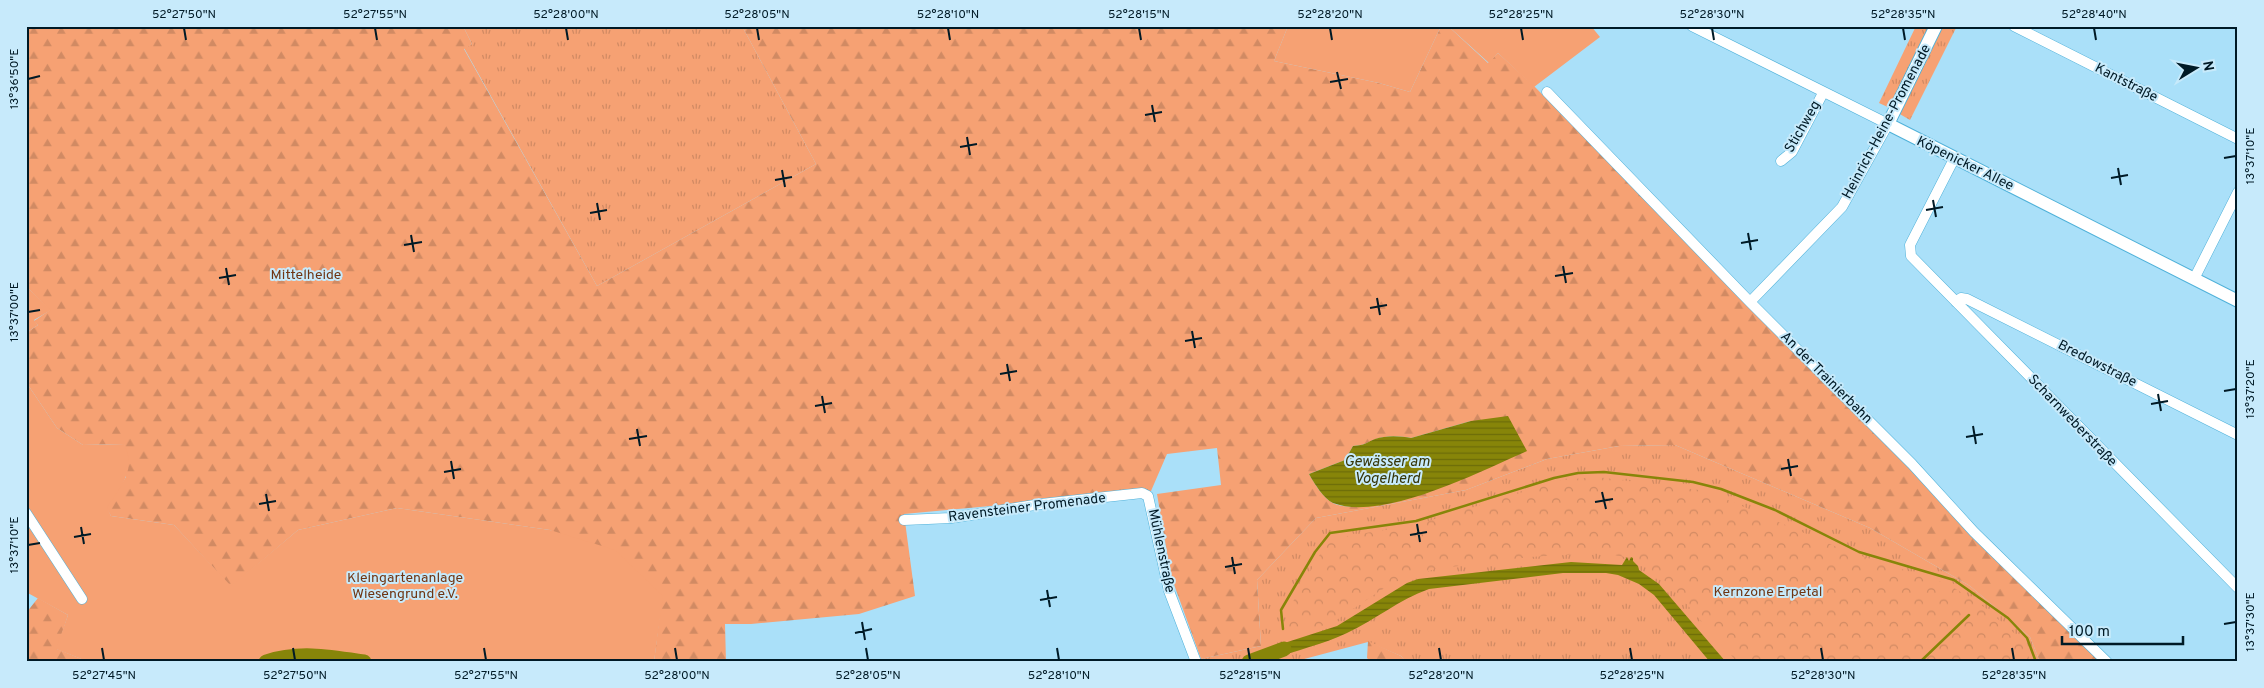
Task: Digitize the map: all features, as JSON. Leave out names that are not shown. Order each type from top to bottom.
[{"type":"street","name":"Köpenicker Allee","points":[[1692,26],[2238,301]]},
{"type":"street","name":"Heinrich-Heine-Promenade","points":[[1750,302],[1842,207],[1888,124],[1936,26]]},
{"type":"street","name":"Kantstraße","points":[[2014,26],[2238,139]]},
{"type":"street","name":"An der Trainierbahn","points":[[1547,92],[1750,302],[1912,464],[1974,532],[2107,662]]},
{"type":"street","name":"Stichweg","points":[[1781,161],[1792,152],[1823,92]]},
{"type":"street","name":"Scharnweberstraße","points":[[1954,158],[1910,245],[1910,252],[1915,262],[2238,588]]},
{"type":"street","points":[[2194,279],[2238,192]]},
{"type":"street","name":"Bredowstraße","points":[[1956,302],[1961,298],[1967,299],[2238,435]]},
{"type":"street","name":"Ravensteiner Promenade","points":[[904,520],[951,518],[1041,504],[1142,493],[1148,496]]},
{"type":"street","name":"Mühlenstraße","points":[[1148,496],[1168,591],[1196,662]]},
{"type":"street","points":[[26,513],[82,599]]},
{"type":"green space","name":"Mittelheide","points":[[26,26],[463,26],[472,44],[464,49],[597,286],[816,164],[742,26],[1288,26],[1274,61],[1379,83],[1410,92],[1441,26],[1448,26],[1488,63],[1498,53],[1534,86],[2103,662],[2040,662],[2030,637],[1970,586],[1870,528],[1675,445],[1619,446],[1547,459],[1466,490],[1316,518],[1257,580],[1261,646],[1201,659],[1171,576],[1157,494],[1221,485],[1217,448],[1167,454],[1151,491],[904,514],[915,596],[859,614],[751,624],[725,624],[726,662],[654,662],[662,596],[649,586],[550,530],[397,508],[298,530],[231,587],[174,525],[111,516],[106,507],[126,477],[124,444],[83,445],[57,428],[26,382],[26,333],[38,325],[34,321],[50,310],[26,286]],"holes":[[[1471,421],[1405,498],[1389,503],[1368,506],[1338,505],[1324,496],[1309,474],[1345,460],[1353,446],[1384,437],[1398,436],[1411,438]]]},
{"type":"green space","points":[[463,26],[742,26],[816,164],[597,286],[464,48],[472,44]]},
{"type":"green space","points":[[1288,26],[1441,26],[1410,92],[1379,83],[1274,61]]},
{"type":"green space","points":[[1448,26],[1591,26],[1600,37],[1534,87],[1498,53],[1489,63]]},
{"type":"green space","points":[[1916,26],[1933,26],[1892,109],[1879,103]]},
{"type":"green space","points":[[1942,26],[1957,26],[1910,120],[1898,113]]},
{"type":"green space","points":[[26,286],[51,310],[34,320],[38,325],[26,333]]},
{"type":"green space","name":"Kleingartenanlage Wiesengrund e.V.","points":[[26,382],[57,428],[83,445],[124,444],[128,453],[128,470],[122,485],[107,507],[111,516],[174,525],[231,586],[298,530],[397,508],[550,530],[615,550],[663,596],[654,662],[89,662],[56,649],[68,615],[26,592]]},
{"type":"green space","points":[[1675,445],[1870,528],[1970,586],[2030,637],[2040,662],[1406,662],[1401,656],[1368,642],[1293,662],[1202,662],[1201,659],[1261,646],[1257,580],[1316,518],[1466,490],[1547,459],[1619,446]]},
{"type":"green space","name":"Kernzone Erpetal","points":[[1597,477],[1707,491],[1846,551],[1948,584],[1984,607],[2021,639],[2031,662],[1737,662],[1670,585],[1637,559],[1601,553],[1529,557],[1435,569],[1392,583],[1335,621],[1291,637],[1286,614],[1323,549],[1335,538],[1415,525],[1562,480]]},
{"type":"green space","points":[[38,598],[68,615],[57,649],[89,662],[26,662],[26,613]]},
{"type":"green space","points":[[1368,641],[1401,656],[1406,662],[1371,662],[1367,658]]},
{"type":"water","name":"Gewässer am Vogelherd","points":[[1508,416],[1527,451],[1431,492],[1404,500],[1378,506],[1354,507],[1333,503],[1316,486],[1309,474],[1345,460],[1353,446],[1375,439],[1393,436],[1411,438],[1471,421]]},
{"type":"water","points":[[1627,557],[1629,561],[1631,557],[1633,558],[1639,570],[1659,584],[1726,662],[1710,662],[1654,595],[1639,584],[1618,575],[1606,573],[1563,573],[1429,589],[1407,599],[1358,628],[1337,637],[1266,661],[1264,654],[1272,647],[1337,626],[1407,583],[1418,579],[1571,562],[1622,565]]},
{"type":"waterway","points":[[1283,629],[1281,610],[1315,552],[1330,533],[1416,521],[1554,478],[1578,473],[1604,472],[1693,482],[1721,489],[1775,510],[1859,552],[1954,580],[2008,618],[2027,638],[2036,662]]},
{"type":"waterway","points":[[1920,662],[1969,615]]},
{"type":"waterway","points":[[1249,662],[1284,649]]},
{"type":"waterway","points":[[266,662],[303,656],[364,662]]}]
